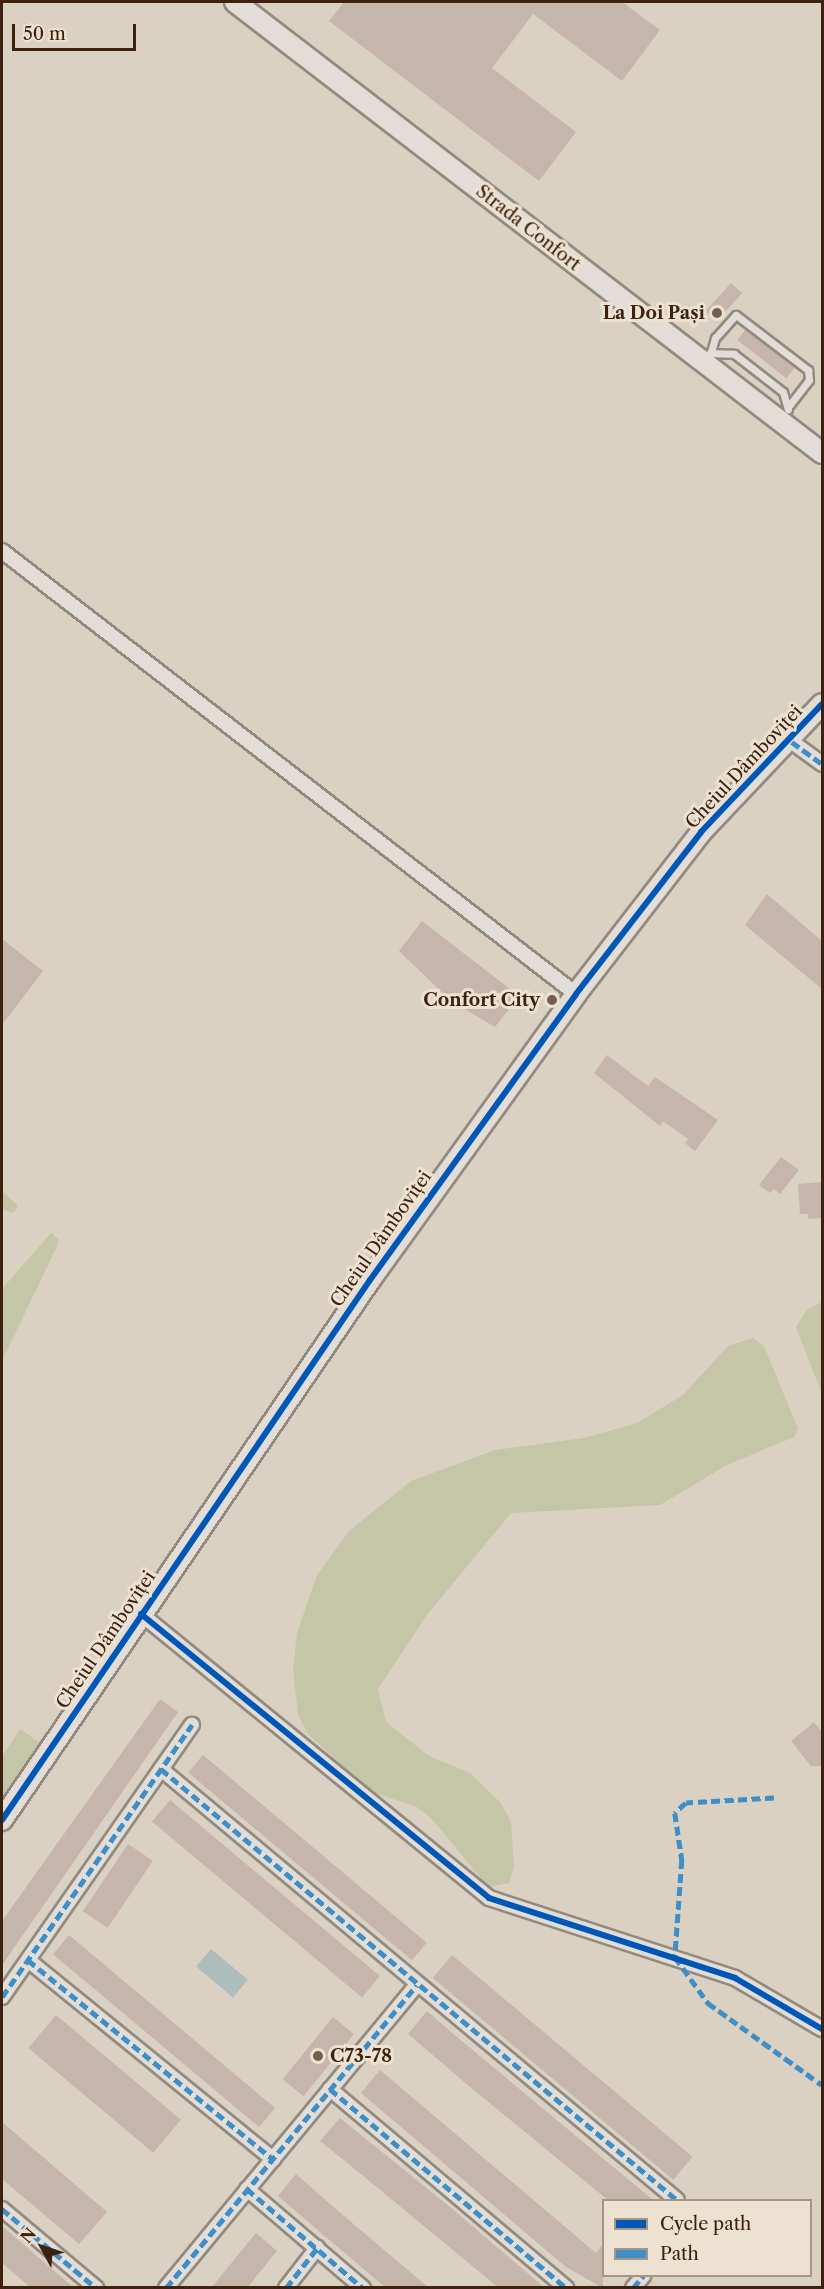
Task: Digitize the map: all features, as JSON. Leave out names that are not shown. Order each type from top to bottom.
[{"type":"street","name":"Strada Confort","points":[[235,2],[785,415],[822,453]]},
{"type":"street","points":[[2,551],[576,994]]},
{"type":"street","name":"Cheiul Dâmboviței","points":[[2,1820],[141,1614],[576,994],[701,832],[792,742],[822,704]]},
{"type":"street","points":[[792,742],[821,759]]},
{"type":"street","points":[[141,1614],[489,1898],[735,1978],[822,2029]]},
{"type":"street","points":[[2,1997],[192,1725]]},
{"type":"street","points":[[161,1769],[676,2199]]},
{"type":"street","points":[[28,1960],[273,2159]]},
{"type":"street","points":[[166,2288],[417,1985]]},
{"type":"street","points":[[330,2089],[566,2288]]},
{"type":"street","points":[[247,2189],[363,2288]]},
{"type":"street","points":[[2,2209],[96,2288]]},
{"type":"street","points":[[285,2288],[317,2248]]},
{"type":"lane","points":[[705,356],[715,338],[736,315],[808,370],[809,380],[785,415]]},
{"type":"green space","points":[[2,1191],[18,1206],[13,1213],[2,1209]]},
{"type":"green space","points":[[51,1233],[59,1240],[57,1246],[2,1361],[2,1289]]},
{"type":"green space","points":[[822,1302],[822,1394],[796,1327],[807,1310]]},
{"type":"green space","points":[[753,1338],[764,1346],[798,1429],[794,1437],[727,1465],[660,1505],[511,1513],[426,1616],[378,1689],[386,1722],[429,1756],[470,1773],[501,1803],[511,1822],[514,1867],[509,1883],[488,1887],[432,1819],[417,1807],[369,1791],[307,1733],[298,1714],[293,1669],[297,1633],[317,1575],[349,1531],[411,1481],[495,1450],[584,1438],[637,1423],[683,1395],[728,1346]]},
{"type":"green space","points":[[20,1729],[43,1745],[2,1805],[2,1757]]},
{"type":"shaded area","points":[[211,1949],[248,1980],[233,1997],[196,1967]]},
{"type":"building","points":[[344,2],[622,2],[660,30],[622,81],[533,14],[492,68],[576,132],[539,181],[329,21]]},
{"type":"building","points":[[731,283],[742,293],[717,321],[706,311]]},
{"type":"building","points":[[746,329],[795,367],[786,378],[737,340]]},
{"type":"building","points":[[767,894],[822,941],[822,989],[745,925]]},
{"type":"building","points":[[422,921],[519,996],[495,1027],[451,1001],[399,951]]},
{"type":"building","points":[[2,939],[43,971],[2,1025]]},
{"type":"building","points":[[607,1055],[648,1086],[655,1077],[718,1120],[695,1151],[685,1143],[688,1139],[663,1121],[660,1126],[594,1073]]},
{"type":"building","points":[[781,1157],[799,1170],[780,1194],[774,1189],[770,1193],[759,1185]]},
{"type":"building","points":[[822,1182],[822,1218],[808,1219],[808,1214],[800,1214],[798,1184]]},
{"type":"building","points":[[160,1699],[178,1712],[2,1965],[2,1921]]},
{"type":"building","points":[[814,1722],[822,1732],[822,1766],[811,1766],[791,1741]]},
{"type":"building","points":[[203,1755],[427,1943],[412,1960],[188,1773]]},
{"type":"building","points":[[170,1800],[380,1976],[362,1998],[152,1821]]},
{"type":"building","points":[[128,1844],[153,1861],[108,1928],[83,1911]]},
{"type":"building","points":[[69,1935],[275,2108],[259,2127],[53,1954]]},
{"type":"building","points":[[452,1955],[693,2157],[673,2180],[433,1978]]},
{"type":"building","points":[[427,2011],[652,2199],[607,2199],[408,2034]]},
{"type":"building","points":[[56,2015],[181,2120],[153,2153],[28,2048]]},
{"type":"building","name":"C73-78","points":[[333,2017],[354,2034],[304,2096],[283,2079]]},
{"type":"building","points":[[380,2070],[596,2253],[602,2245],[603,2288],[566,2267],[361,2093]]},
{"type":"building","points":[[340,2118],[545,2288],[499,2288],[320,2141]]},
{"type":"building","points":[[2,2122],[107,2212],[79,2244],[2,2179]]},
{"type":"building","points":[[296,2174],[429,2288],[386,2288],[278,2196]]},
{"type":"building","points":[[2,2226],[74,2288],[31,2288],[2,2263]]},
{"type":"building","points":[[256,2233],[277,2251],[247,2288],[211,2288]]},
{"type":"marked path","points":[[792,742],[822,764]]},
{"type":"marked path","points":[[2,1997],[192,1725]]},
{"type":"marked path","points":[[161,1769],[676,2199]]},
{"type":"marked path","points":[[774,1798],[686,1803],[675,1813],[682,1860],[675,1957],[708,2003],[822,2085]]},
{"type":"marked path","points":[[28,1960],[273,2159]]},
{"type":"marked path","points":[[166,2288],[417,1985]]},
{"type":"marked path","points":[[330,2089],[566,2288]]},
{"type":"marked path","points":[[247,2189],[363,2288]]},
{"type":"marked path","points":[[2,2209],[96,2288]]},
{"type":"marked path","points":[[286,2288],[317,2248]]},
{"type":"marked path","points":[[633,2288],[642,2277]]},
{"type":"cycle path","points":[[2,1820],[370,1280],[576,994],[701,832],[822,704]]},
{"type":"cycle path","points":[[141,1614],[489,1898],[735,1978],[822,2029]]},
{"type":"place","name":"La Doi Pași","points":[[717,313]]},
{"type":"place","name":"Confort City","points":[[552,1000]]},
{"type":"place","name":"C73-78","points":[[318,2056]]}]
